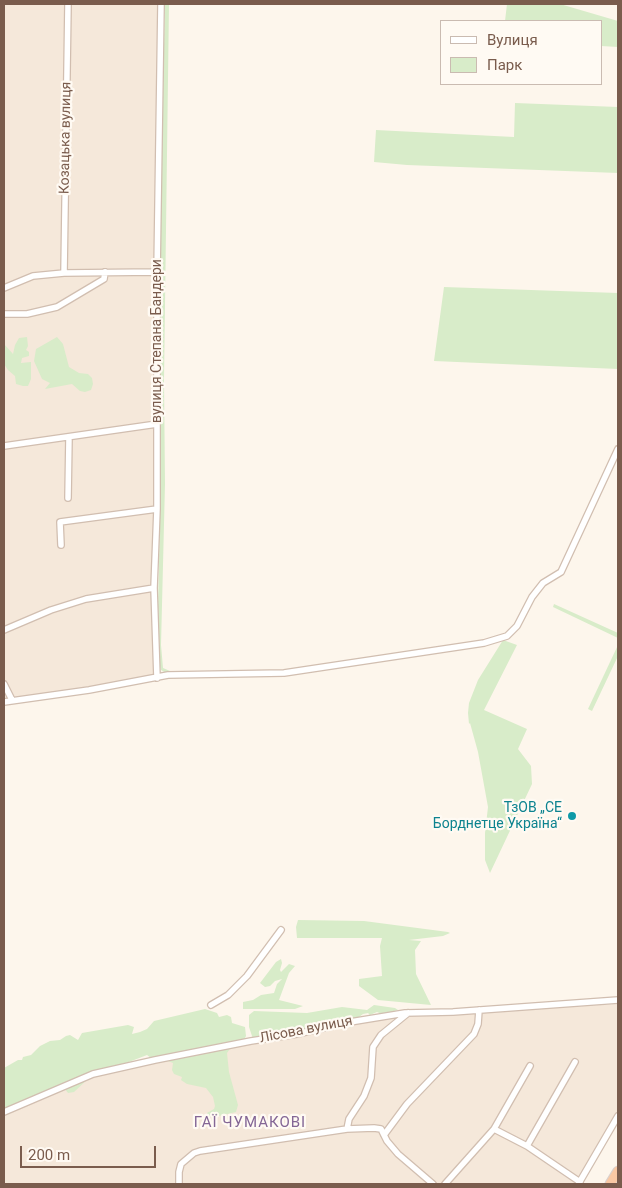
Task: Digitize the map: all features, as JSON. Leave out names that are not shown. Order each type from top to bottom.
[{"type":"highway","points":[[610,1184],[618,1171]]},
{"type":"street","name":"Козацька вулиця","points":[[64,273],[68,4]]},
{"type":"street","name":"вулиця Степана Бандери","points":[[157,678],[154,588],[157,509],[157,272],[161,4]]},
{"type":"street","points":[[4,314],[27,314],[57,307],[104,279],[106,272]]},
{"type":"street","points":[[4,288],[33,276],[64,273],[157,272]]},
{"type":"street","points":[[4,446],[157,424]]},
{"type":"street","points":[[68,498],[69,437]]},
{"type":"street","points":[[4,702],[89,690],[168,675],[284,673],[484,643],[507,636],[517,626],[532,598],[543,583],[561,572],[618,449]]},
{"type":"street","points":[[61,545],[60,522],[157,509]]},
{"type":"street","points":[[4,630],[51,610],[86,598],[154,588]]},
{"type":"street","points":[[4,684],[12,700]]},
{"type":"street","points":[[211,1005],[228,995],[247,976],[281,930]]},
{"type":"street","name":"Лісова вулиця","points":[[4,1112],[93,1074],[383,1016],[618,1000]]},
{"type":"street","points":[[383,1132],[474,1034],[478,1024],[479,1010]]},
{"type":"street","points":[[347,1129],[349,1119],[364,1096],[371,1078],[373,1046],[381,1035],[409,1013]]},
{"type":"street","points":[[527,1146],[575,1062]]},
{"type":"street","points":[[445,1184],[494,1129],[530,1066]]},
{"type":"street","points":[[494,1129],[527,1146],[579,1183],[618,1116]]},
{"type":"street","points":[[179,1184],[178,1172],[180,1164],[194,1153],[200,1151],[347,1129],[383,1132]]},
{"type":"street","points":[[383,1132],[398,1154],[433,1184]]},
{"type":"shaded area","points":[[4,4],[161,4],[155,676],[104,686],[4,699]]},
{"type":"shaded area","points":[[618,1004],[618,1115],[581,1184],[4,1184],[4,1108],[110,1066],[292,1038],[358,1023],[413,1016]]},
{"type":"green space","points":[[165,4],[169,4],[164,380],[165,484],[161,645],[163,668],[170,671],[200,671],[166,673],[161,670],[160,666],[158,606],[160,519],[159,242]]},
{"type":"green space","points":[[507,4],[560,4],[618,21],[618,47],[602,46],[602,20],[505,20]]},
{"type":"green space","points":[[515,103],[618,107],[618,173],[407,165],[374,162],[376,130],[514,137]]},
{"type":"green space","points":[[444,287],[618,293],[618,369],[434,361]]},
{"type":"green space","points":[[27,337],[28,346],[26,350],[29,352],[29,356],[22,358],[21,363],[31,362],[31,379],[28,386],[23,386],[16,384],[15,376],[4,364],[4,344],[13,354],[19,338]]},
{"type":"green space","points":[[57,337],[63,344],[69,367],[79,373],[88,374],[92,378],[91,390],[80,391],[72,384],[45,389],[50,383],[42,379],[34,361],[36,349]]},
{"type":"green space","points":[[554,604],[618,633],[618,638],[553,607]]},
{"type":"green space","points":[[503,640],[517,645],[484,710],[527,729],[518,749],[531,766],[532,784],[490,873],[485,860],[485,833],[488,807],[478,752],[469,724],[468,713],[469,703],[478,680]]},
{"type":"green space","points":[[618,645],[618,656],[592,711],[588,709]]},
{"type":"green space","points":[[298,920],[364,921],[450,933],[443,936],[409,940],[421,941],[415,950],[416,974],[431,1005],[378,1000],[359,986],[359,979],[382,976],[380,946],[382,938],[297,938],[296,927]]},
{"type":"green space","points":[[281,959],[281,972],[289,964],[295,966],[289,973],[279,1000],[303,1006],[295,1009],[243,1009],[243,1002],[253,1000],[261,995],[274,993],[277,984],[282,979],[265,987],[260,983],[276,962]]},
{"type":"green space","points":[[374,1005],[398,1010],[382,1014],[377,1012],[370,1015],[368,1013],[363,1014],[355,1020],[351,1028],[346,1025],[253,1039],[249,1027],[249,1015],[254,1011],[307,1013],[342,1007],[367,1010]]},
{"type":"green space","points":[[205,1009],[217,1013],[219,1017],[227,1015],[231,1017],[232,1023],[245,1027],[246,1036],[244,1040],[234,1043],[227,1053],[229,1072],[238,1105],[236,1112],[219,1116],[208,1116],[207,1113],[214,1109],[215,1106],[213,1097],[206,1088],[187,1084],[181,1080],[182,1077],[174,1074],[172,1070],[173,1063],[168,1061],[157,1063],[147,1055],[90,1077],[74,1092],[68,1093],[65,1089],[4,1111],[4,1068],[18,1060],[22,1060],[23,1057],[31,1055],[40,1046],[70,1035],[78,1040],[82,1033],[128,1025],[134,1027],[132,1034],[147,1029],[154,1021]]},
{"type":"place","name":"ТзОВ „СЕ Борднетце Україна“","points":[[572,816]]},
{"type":"district","name":"ГАЇ ЧУМАКОВІ","points":[[250,1123]]}]
